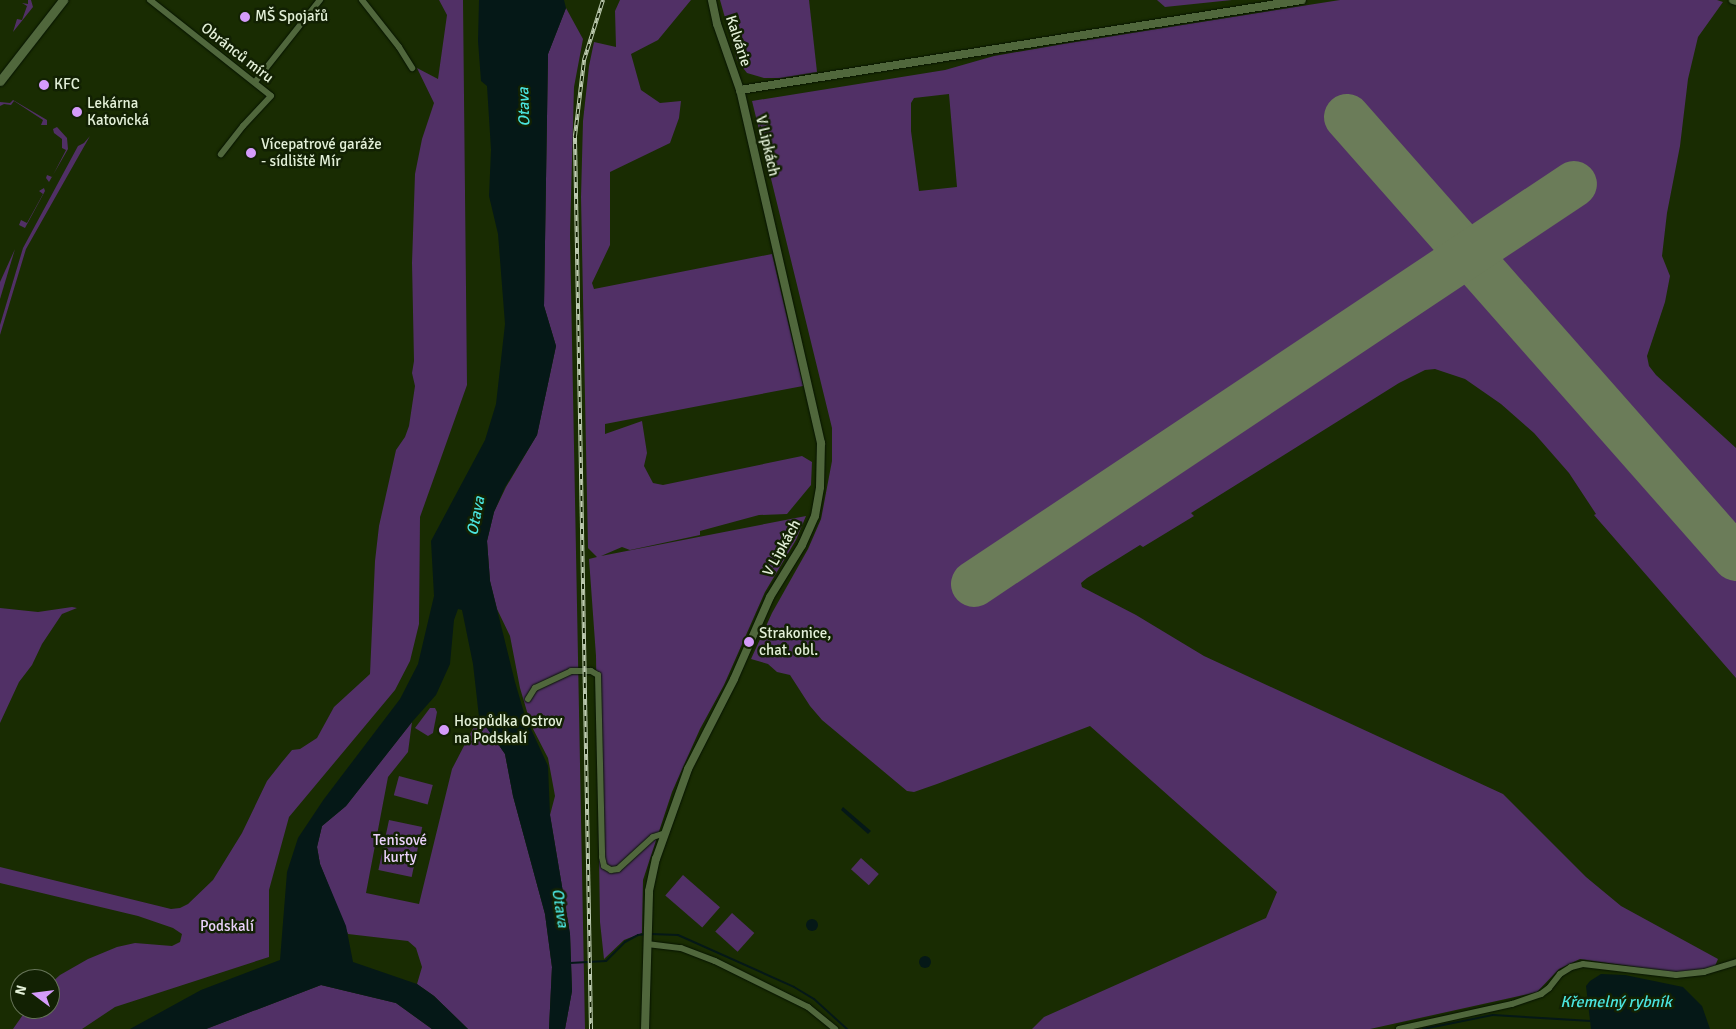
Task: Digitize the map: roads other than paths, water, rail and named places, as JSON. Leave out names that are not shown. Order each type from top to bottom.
[{"type":"main road","points":[[0,82],[63,0]]},
{"type":"street","name":"Obránců míru","points":[[150,0],[271,96],[242,126],[221,154]]},
{"type":"street","points":[[255,82],[320,0]]},
{"type":"street","points":[[362,0],[399,47],[412,68]]},
{"type":"street","name":"Kalvárie","points":[[712,0],[717,24],[740,90]]},
{"type":"street","points":[[740,90],[1302,0]]},
{"type":"street","name":"V Lipkách","points":[[645,1029],[649,891],[665,833],[688,769],[734,679],[770,597],[802,546],[815,516],[820,486],[821,443],[740,90]]},
{"type":"street","points":[[528,699],[536,688],[571,671],[591,671],[598,674],[602,858],[604,866],[611,870],[618,870],[653,837],[665,833]]},
{"type":"street","points":[[647,944],[681,948],[715,961],[808,1007],[835,1029]]},
{"type":"street","points":[[1399,1029],[1512,1004],[1541,994],[1549,988],[1560,974],[1571,967],[1583,964],[1676,974],[1704,972],[1736,962]]},
{"type":"water","name":"Otava","points":[[479,0],[564,0],[566,8],[548,54],[544,306],[556,346],[537,435],[505,487],[494,512],[487,541],[490,581],[515,682],[525,716],[548,766],[550,815],[570,934],[572,991],[565,1029],[549,1029],[552,967],[545,914],[513,796],[505,754],[479,717],[473,664],[462,610],[458,609],[454,620],[450,664],[436,695],[412,722],[346,806],[322,826],[317,847],[320,864],[346,926],[353,962],[417,984],[434,996],[468,1029],[432,1029],[396,1003],[321,985],[206,1029],[130,1029],[201,990],[280,960],[287,872],[298,838],[324,799],[400,699],[418,664],[434,596],[431,541],[485,440],[496,404],[505,324],[498,234],[489,196],[491,150],[487,86],[481,81],[478,41]]},
{"type":"water","points":[[843,807],[871,831],[868,834],[841,810]]},
{"type":"water","points":[[812,919],[818,925],[812,931],[806,925]]},
{"type":"water","points":[[923,956],[927,956],[931,962],[927,968],[923,968],[919,964],[919,960]]},
{"type":"water","name":"Křemelný rybník","points":[[1601,974],[1625,975],[1683,987],[1702,1006],[1710,1029],[1591,1029],[1586,986]]},
{"type":"waterway","points":[[570,963],[606,961],[625,942],[638,935],[646,934]]},
{"type":"waterway","points":[[651,934],[678,935],[794,987],[814,999],[847,1029]]},
{"type":"waterway","points":[[1423,1029],[1493,1015],[1591,1021]]},
{"type":"railway","points":[[591,1029],[575,136],[584,60],[603,0]]},
{"type":"place","name":"MŠ Spojařů","points":[[245,17]]},
{"type":"place","name":"KFC","points":[[44,85]]},
{"type":"place","name":"Lekárna Katovická","points":[[77,112]]},
{"type":"place","name":"Vícepatrové garáže - sídliště Mír","points":[[251,153]]},
{"type":"place","name":"Strakonice, chat. obl.","points":[[749,642]]},
{"type":"place","name":"Hospůdka Ostrov na Podskalí","points":[[444,730]]},
{"type":"park label","name":"Tenisové kurty","points":[[400,848]]},
{"type":"park label","name":"Podskalí","points":[[227,927]]}]
